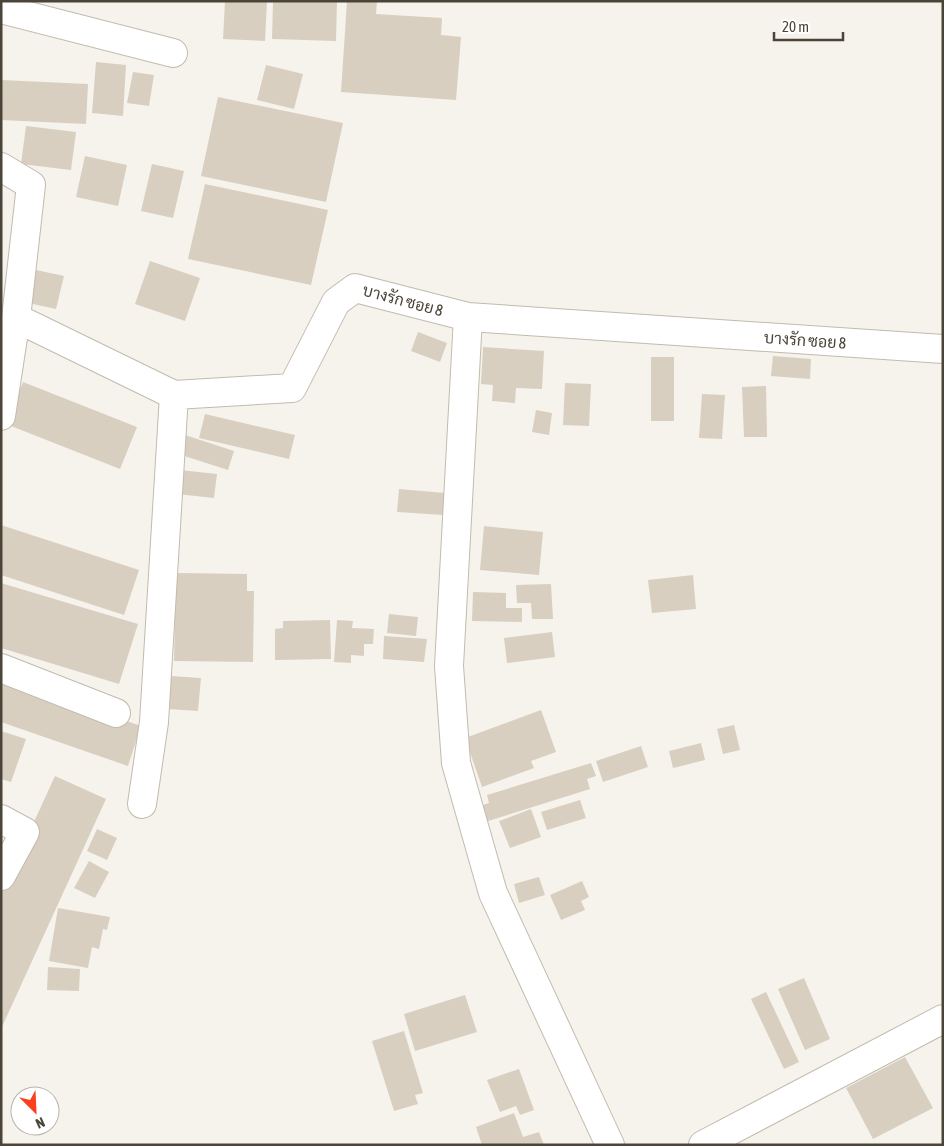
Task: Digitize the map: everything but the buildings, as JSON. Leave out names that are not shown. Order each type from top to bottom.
[{"type":"street","points":[[1,9],[173,53]]},
{"type":"street","points":[[1,167],[31,185],[16,318],[1,416]]},
{"type":"street","name":"บางรัก ซอย 8","points":[[16,318],[174,395],[292,388],[336,302],[355,288],[468,317],[943,349]]},
{"type":"street","points":[[468,317],[449,666],[456,763],[493,893],[610,1145]]},
{"type":"street","points":[[142,804],[154,722],[174,395]]},
{"type":"street","points":[[1,668],[116,713]]},
{"type":"street","points":[[1,819],[25,832],[1,876]]},
{"type":"street","points":[[703,1145],[943,1019]]}]
